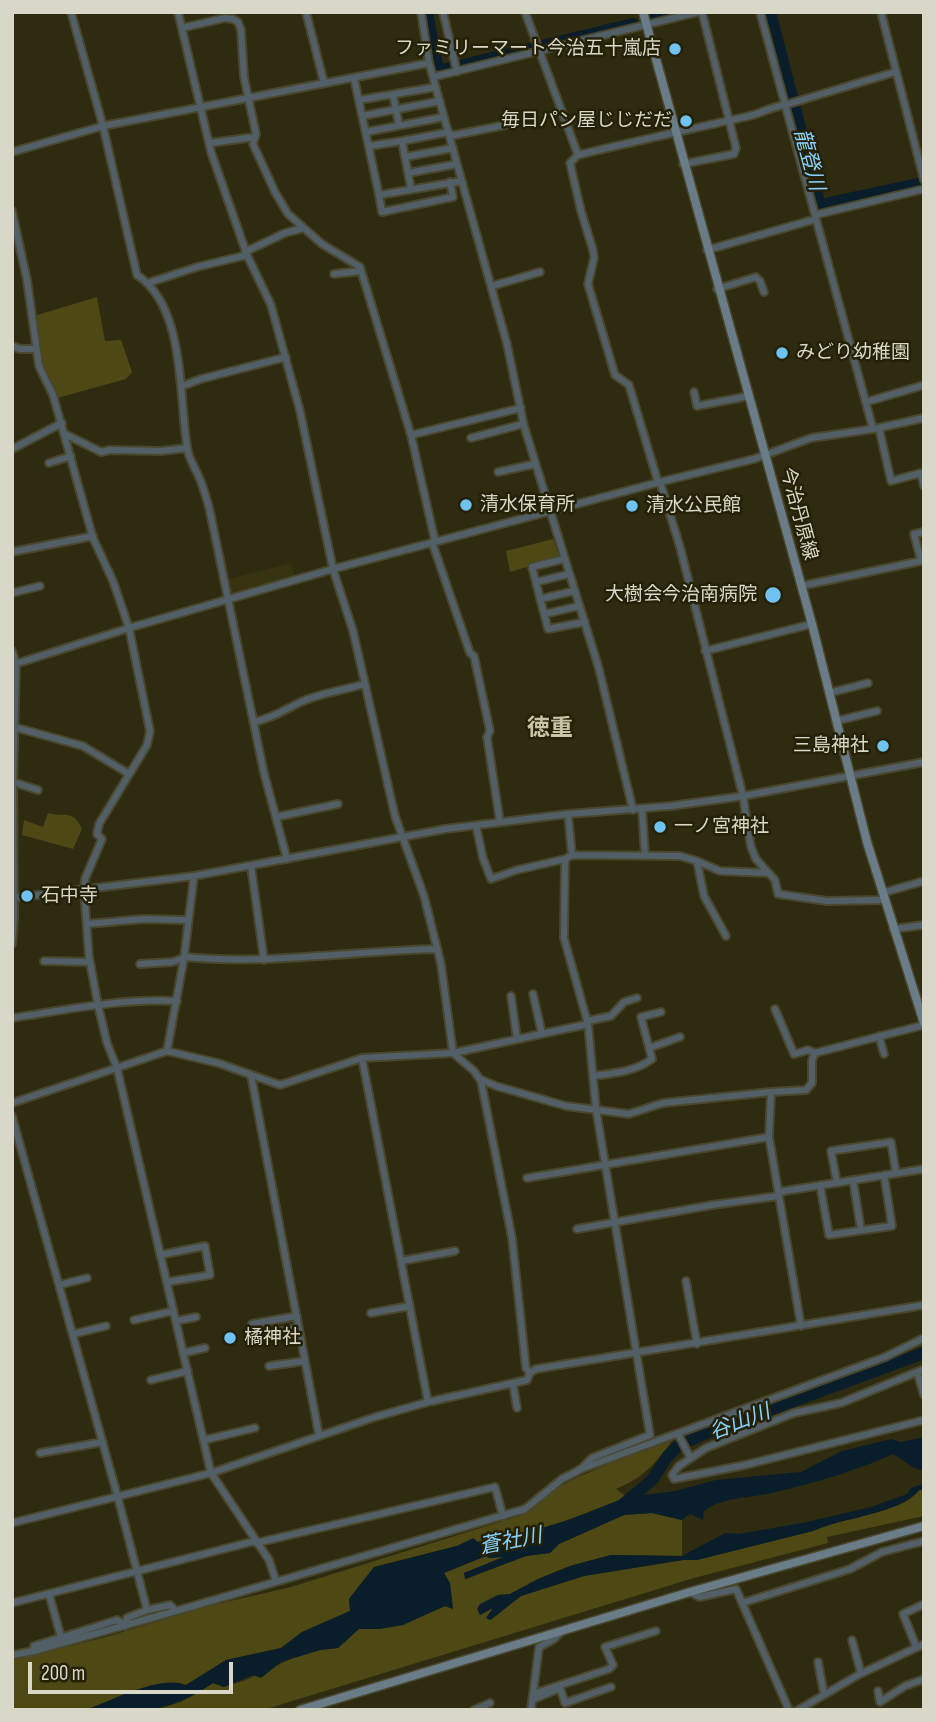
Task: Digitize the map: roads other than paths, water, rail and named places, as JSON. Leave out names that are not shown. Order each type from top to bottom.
[{"type":"main road","name":"今治丹原線","points":[[643,12],[812,624],[883,897],[924,1024]]},
{"type":"main road","points":[[300,1710],[690,1592],[924,1526]]},
{"type":"street","points":[[71,12],[103,126],[137,275],[148,283],[164,312],[174,340],[182,386],[187,448],[209,508],[254,722],[287,859]]},
{"type":"street","points":[[178,12],[210,143],[246,253],[271,305],[286,358],[300,411],[333,569],[353,631],[395,816],[424,895],[437,948],[453,1053],[480,1079],[512,1238],[526,1368],[530,1373]]},
{"type":"street","points":[[306,12],[324,83]]},
{"type":"street","points":[[421,12],[429,62],[508,344],[523,424],[599,668],[633,810]]},
{"type":"street","points":[[443,12],[457,72]]},
{"type":"street","points":[[526,12],[578,155]]},
{"type":"street","points":[[433,77],[646,26],[682,14],[700,12],[736,148],[734,154],[683,164]]},
{"type":"street","points":[[760,12],[866,402],[891,481],[920,473],[924,486]]},
{"type":"street","points":[[881,12],[924,180]]},
{"type":"street","points":[[182,29],[225,18],[237,22],[241,30],[255,137],[253,144],[275,192],[288,214],[322,244],[360,267],[411,435],[434,542],[470,653],[474,656],[490,731],[487,737],[500,822]]},
{"type":"street","points":[[12,152],[103,126],[429,62]]},
{"type":"street","points":[[895,72],[768,108],[752,116],[674,131],[578,155],[570,163],[594,258],[588,284],[615,375],[629,385],[680,547],[743,796],[751,847],[756,859],[775,880],[778,894],[827,901],[883,897],[924,881]]},
{"type":"street","points":[[354,78],[382,212],[453,197],[450,183]]},
{"type":"street","points":[[359,100],[436,87]]},
{"type":"street","points":[[393,94],[399,125]]},
{"type":"street","points":[[362,116],[440,101]]},
{"type":"street","points":[[366,132],[444,117]]},
{"type":"street","points":[[369,146],[505,125]]},
{"type":"street","points":[[210,143],[255,137]]},
{"type":"street","points":[[402,141],[411,189]]},
{"type":"street","points":[[405,157],[453,148]]},
{"type":"street","points":[[408,173],[457,164]]},
{"type":"street","points":[[379,195],[462,181]]},
{"type":"street","points":[[428,186],[432,201]]},
{"type":"street","points":[[707,250],[815,217],[924,189]]},
{"type":"street","points":[[12,211],[25,267],[39,366],[53,395],[62,423],[93,536],[113,581],[129,628],[150,730],[147,745],[99,824],[97,834],[102,839],[85,879],[90,961],[98,1005],[117,1068],[211,1472],[269,1560],[276,1581]]},
{"type":"street","points":[[148,283],[246,253],[285,233],[304,228]]},
{"type":"street","points":[[334,274],[361,271]]},
{"type":"street","points":[[492,286],[540,272]]},
{"type":"street","points":[[718,289],[756,277],[764,292]]},
{"type":"street","points":[[12,346],[36,349]]},
{"type":"street","points":[[182,386],[286,358]]},
{"type":"street","points":[[866,402],[924,385]]},
{"type":"street","points":[[694,392],[697,407],[749,396]]},
{"type":"street","points":[[411,435],[521,408]]},
{"type":"street","points":[[14,664],[333,569],[754,459],[811,438],[876,429],[924,418]]},
{"type":"street","points":[[12,449],[62,423]]},
{"type":"street","points":[[471,438],[523,424]]},
{"type":"street","points":[[65,434],[101,452],[187,448]]},
{"type":"street","points":[[49,463],[71,456]]},
{"type":"street","points":[[498,472],[535,464]]},
{"type":"street","points":[[801,586],[921,561],[914,534],[924,532]]},
{"type":"street","points":[[12,552],[93,536]]},
{"type":"street","points":[[565,559],[532,567],[548,629],[584,622]]},
{"type":"street","points":[[536,582],[569,574]]},
{"type":"street","points":[[12,593],[40,586]]},
{"type":"street","points":[[540,599],[575,591]]},
{"type":"street","points":[[544,614],[579,606]]},
{"type":"street","points":[[705,651],[812,624]]},
{"type":"street","points":[[12,651],[12,944]]},
{"type":"street","points":[[829,693],[868,683]]},
{"type":"street","points":[[254,722],[275,716],[311,698],[365,684]]},
{"type":"street","points":[[836,721],[877,711]]},
{"type":"street","points":[[14,727],[83,746],[129,774]]},
{"type":"street","points":[[13,897],[194,876],[475,825],[743,796],[924,762]]},
{"type":"street","points":[[13,782],[38,790]]},
{"type":"street","points":[[276,817],[338,804]]},
{"type":"street","points":[[642,809],[645,855]]},
{"type":"street","points":[[568,814],[572,855]]},
{"type":"street","points":[[475,825],[482,858],[491,879],[572,855],[680,856],[720,870],[770,873]]},
{"type":"street","points":[[565,859],[564,938],[587,1022],[596,1109],[650,1435],[592,1458],[582,1469]]},
{"type":"street","points":[[697,861],[704,896],[726,936]]},
{"type":"street","points":[[251,866],[264,960]]},
{"type":"street","points":[[167,1051],[184,957],[194,876]]},
{"type":"street","points":[[87,924],[143,919],[188,920]]},
{"type":"street","points":[[893,929],[924,925]]},
{"type":"street","points":[[140,964],[172,962],[184,957],[223,961],[264,960],[437,948]]},
{"type":"street","points":[[44,961],[90,961]]},
{"type":"street","points":[[912,989],[924,988]]},
{"type":"street","points":[[533,994],[542,1034]]},
{"type":"street","points":[[511,996],[517,1039]]},
{"type":"street","points":[[12,1103],[167,1051],[218,1063],[280,1085],[362,1058],[453,1053],[542,1034],[611,1016],[624,1002],[638,998]]},
{"type":"street","points":[[12,1018],[98,1005],[154,1000],[177,1001]]},
{"type":"street","points":[[775,1009],[794,1054],[807,1050],[815,1053],[924,1024]]},
{"type":"street","points":[[593,1076],[628,1072],[652,1059],[641,1017],[661,1012]]},
{"type":"street","points":[[880,1036],[884,1054]]},
{"type":"street","points":[[649,1048],[680,1037]]},
{"type":"street","points":[[480,1079],[554,1103],[629,1114],[663,1103],[806,1090],[812,1083],[812,1060],[815,1053]]},
{"type":"street","points":[[362,1058],[428,1402]]},
{"type":"street","points":[[251,1075],[319,1436]]},
{"type":"street","points":[[771,1092],[769,1137],[801,1326]]},
{"type":"street","points":[[12,1116],[147,1610]]},
{"type":"street","points":[[527,1178],[769,1137]]},
{"type":"street","points":[[837,1183],[831,1151],[891,1142],[896,1173]]},
{"type":"street","points":[[577,1229],[924,1169]]},
{"type":"street","points":[[821,1185],[829,1235],[893,1225],[884,1175]]},
{"type":"street","points":[[853,1180],[861,1230]]},
{"type":"street","points":[[160,1255],[205,1246],[210,1275],[167,1282]]},
{"type":"street","points":[[401,1261],[455,1251]]},
{"type":"street","points":[[59,1285],[87,1278]]},
{"type":"street","points":[[686,1281],[697,1344]]},
{"type":"street","points":[[12,1523],[211,1472],[428,1402],[527,1380],[530,1373],[536,1369],[924,1305]]},
{"type":"street","points":[[371,1313],[410,1306]]},
{"type":"street","points":[[134,1320],[173,1311]]},
{"type":"street","points":[[253,1324],[297,1316]]},
{"type":"street","points":[[176,1321],[196,1317]]},
{"type":"street","points":[[73,1334],[106,1326]]},
{"type":"street","points":[[257,1335],[299,1328]]},
{"type":"street","points":[[12,1655],[125,1626],[525,1509],[562,1479],[582,1469],[885,1357],[924,1338]]},
{"type":"street","points":[[183,1353],[205,1348]]},
{"type":"street","points":[[269,1366],[305,1361]]},
{"type":"street","points":[[924,1395],[920,1370],[841,1403],[794,1413],[706,1448],[691,1457],[672,1475],[674,1479],[745,1465],[924,1420]]},
{"type":"street","points":[[151,1380],[188,1371]]},
{"type":"street","points":[[513,1384],[517,1408]]},
{"type":"street","points":[[204,1440],[255,1428]]},
{"type":"street","points":[[678,1434],[691,1457]]},
{"type":"street","points":[[40,1453],[103,1443]]},
{"type":"street","points":[[12,1603],[256,1542],[495,1487],[503,1516]]},
{"type":"street","points":[[742,1603],[850,1569],[882,1552],[924,1541]]},
{"type":"street","points":[[690,1592],[699,1597],[736,1590],[789,1710]]},
{"type":"street","points":[[49,1594],[61,1637]]},
{"type":"street","points":[[924,1604],[903,1614],[924,1653]]},
{"type":"street","points":[[125,1626],[127,1618],[147,1610],[170,1605],[176,1611]]},
{"type":"street","points":[[34,1651],[34,1646],[117,1620],[125,1626]]},
{"type":"street","points":[[531,1710],[539,1647],[554,1639],[563,1630]]},
{"type":"street","points":[[533,1697],[608,1669],[612,1665],[605,1647],[656,1631]]},
{"type":"street","points":[[852,1640],[861,1673]]},
{"type":"street","points":[[798,1710],[861,1673],[920,1645]]},
{"type":"street","points":[[818,1662],[824,1694]]},
{"type":"street","points":[[878,1691],[880,1702],[905,1686],[924,1679]]},
{"type":"street","points":[[533,1697],[559,1688],[565,1703],[611,1687]]},
{"type":"street","points":[[474,1710],[490,1703]]},
{"type":"water","name":"蒼社川","points":[[924,1437],[924,1471],[914,1468],[893,1454],[818,1481],[719,1503],[704,1511],[703,1520],[690,1514],[682,1520],[652,1513],[624,1515],[559,1544],[550,1553],[526,1556],[465,1579],[464,1573],[503,1557],[486,1556],[444,1573],[450,1583],[453,1609],[445,1606],[403,1625],[359,1629],[338,1648],[320,1650],[281,1662],[261,1678],[253,1675],[224,1687],[213,1683],[196,1694],[166,1706],[136,1710],[84,1710],[149,1686],[162,1683],[186,1685],[226,1660],[281,1648],[302,1632],[350,1611],[349,1599],[374,1567],[457,1546],[473,1538],[478,1542],[493,1536],[524,1533],[566,1521],[627,1497],[675,1491],[716,1480],[801,1472],[842,1451],[891,1439],[901,1442]]},
{"type":"water","points":[[924,1484],[924,1490],[919,1490],[911,1498],[886,1510],[813,1531],[697,1560],[584,1576],[521,1596],[490,1620],[486,1618],[493,1608],[480,1615],[477,1609],[480,1604],[498,1595],[510,1594],[570,1566],[611,1555],[682,1556],[725,1533],[739,1534],[807,1522],[871,1507],[907,1494],[911,1488]]},
{"type":"waterway","name":"龍登川","points":[[427,12],[438,71],[633,24]]},
{"type":"waterway","name":"龍登川","points":[[652,19],[681,12]]},
{"type":"waterway","name":"龍登川","points":[[770,12],[820,205],[917,184],[924,185]]},
{"type":"waterway","name":"谷山川","points":[[621,1506],[652,1480],[678,1446],[701,1435],[924,1353]]},
{"type":"place","name":"ファミリーマート今治五十嵐店","points":[[675,49]]},
{"type":"place","name":"毎日パン屋じじだだ","points":[[686,121]]},
{"type":"place","name":"みどり幼稚園","points":[[782,353]]},
{"type":"place","name":"清水保育所","points":[[466,505]]},
{"type":"place","name":"清水公民館","points":[[632,506]]},
{"type":"place","name":"大樹会今治南病院","points":[[773,595]]},
{"type":"place","name":"三島神社","points":[[883,746]]},
{"type":"place","name":"一ノ宮神社","points":[[660,827]]},
{"type":"place","name":"石中寺","points":[[27,896]]},
{"type":"place","name":"橘神社","points":[[230,1338]]},
{"type":"district","name":"徳重","points":[[550,729]]}]
